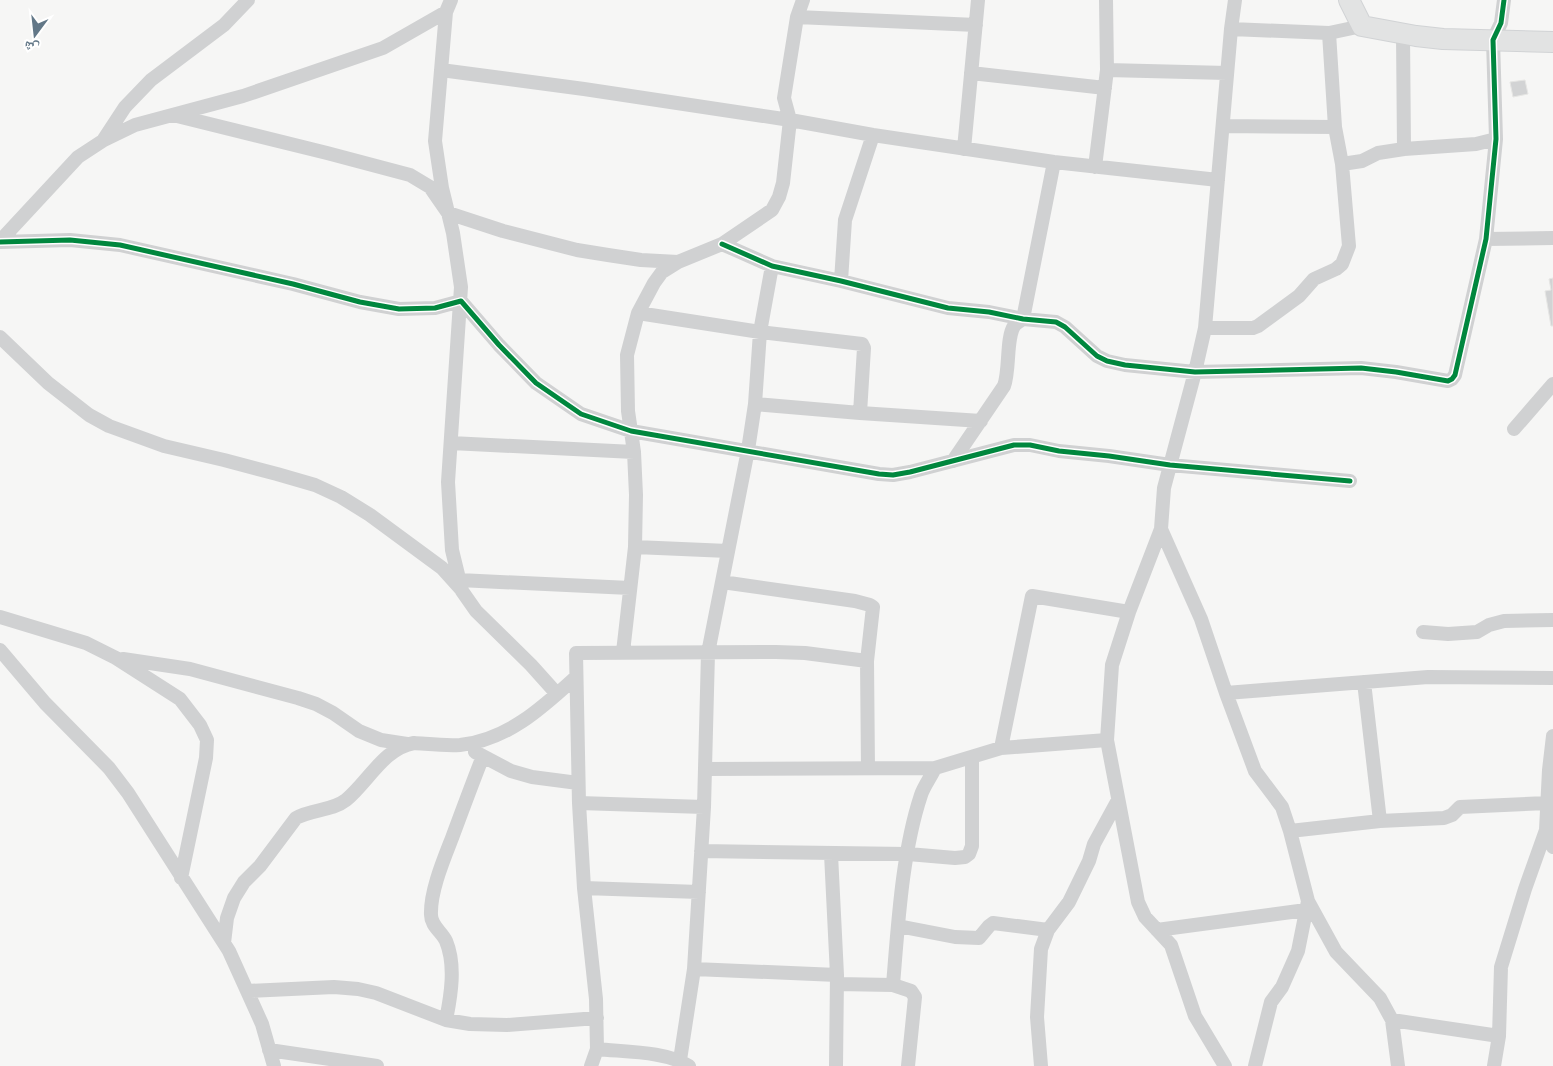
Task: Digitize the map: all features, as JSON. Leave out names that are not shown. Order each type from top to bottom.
[{"type":"street","points":[[104,140],[125,107],[150,80],[224,25],[248,0]]},
{"type":"street","points":[[623,652],[635,546],[636,476],[628,410],[627,355],[638,313],[662,272],[678,262],[722,244],[772,210],[779,197],[783,183],[790,120],[784,98],[797,17],[803,0]]},
{"type":"street","points":[[964,149],[978,0]]},
{"type":"street","points":[[1095,167],[1107,70],[1106,0]]},
{"type":"street","points":[[1225,1066],[1195,1016],[1170,945],[1145,916],[1138,902],[1107,740],[1112,665],[1129,612],[1160,529],[1164,488],[1205,328],[1235,0]]},
{"type":"street","points":[[1349,0],[1362,26]]},
{"type":"street","points":[[722,244],[772,266],[948,308],[1056,322],[1065,327],[1097,356],[1107,361],[1125,365],[1195,372],[1361,368],[1452,379],[1455,375],[1486,239],[1496,138],[1493,40],[1500,23],[1504,0]]},
{"type":"street","points":[[0,242],[78,157],[104,140],[135,126],[242,96],[383,48],[449,6]]},
{"type":"street","points":[[449,6],[435,141],[441,180],[453,234],[461,301],[448,482],[452,550],[460,586]]},
{"type":"street","points":[[797,17],[976,25]]},
{"type":"street","points":[[1231,29],[1329,33],[1362,26],[1443,39],[1553,42]]},
{"type":"street","points":[[1205,328],[1254,328],[1299,296],[1314,279],[1336,269],[1342,264],[1349,246],[1342,164],[1335,127],[1329,33]]},
{"type":"street","points":[[1403,34],[1404,149]]},
{"type":"street","points":[[441,70],[584,89],[1054,162],[1218,180]]},
{"type":"street","points":[[1107,70],[1228,73]]},
{"type":"street","points":[[971,72],[1105,88]]},
{"type":"street","points":[[173,115],[327,152],[410,175],[430,187],[448,213],[503,231],[577,250],[641,260],[678,262]]},
{"type":"street","points":[[1223,126],[1335,127]]},
{"type":"street","points":[[841,281],[846,220],[873,135]]},
{"type":"street","points":[[1342,164],[1362,161],[1378,153],[1404,149],[1476,144],[1496,138]]},
{"type":"street","points":[[953,461],[982,421],[1004,386],[1008,376],[1011,332],[1015,325],[1023,318],[1054,162]]},
{"type":"street","points":[[1486,239],[1553,238]]},
{"type":"street","points":[[0,242],[70,240],[120,245],[293,284],[360,302],[399,309],[435,308],[461,301]]},
{"type":"street","points":[[597,1049],[655,1055],[685,1063],[694,969],[704,808],[708,653],[748,450],[755,404],[760,332],[772,266]]},
{"type":"street","points":[[461,301],[498,345],[536,383],[581,414],[631,431],[878,474],[910,472],[1014,445],[1030,445],[1059,451],[1170,464],[1350,481]]},
{"type":"street","points":[[638,313],[760,332],[862,344],[864,348],[860,413]]},
{"type":"street","points":[[0,337],[48,383],[89,415],[109,426],[164,446],[315,485],[340,496],[442,568],[460,586],[476,611],[531,665],[557,694]]},
{"type":"street","points":[[1514,429],[1553,384]]},
{"type":"street","points":[[755,404],[982,421]]},
{"type":"street","points":[[451,443],[634,452]]},
{"type":"street","points":[[1160,529],[1201,619],[1255,771],[1282,807],[1290,831],[1307,905],[1336,952],[1380,998],[1392,1020],[1398,1066]]},
{"type":"street","points":[[635,546],[728,551]]},
{"type":"street","points":[[722,582],[870,605],[874,610],[867,661],[868,768]]},
{"type":"street","points":[[460,586],[630,588]]},
{"type":"street","points":[[1001,748],[1032,596],[1129,612]]},
{"type":"street","points":[[0,617],[86,643],[116,658],[180,699],[200,725],[207,740],[206,758],[181,878]]},
{"type":"street","points":[[1423,632],[1448,634],[1476,632],[1489,625],[1504,621],[1553,620]]},
{"type":"street","points":[[0,650],[45,702],[109,768],[128,793],[224,943],[262,1024],[274,1066]]},
{"type":"street","points":[[591,1066],[597,1049],[597,1018],[584,888],[579,804],[576,653],[805,653],[867,661]]},
{"type":"street","points":[[116,658],[190,669],[298,698],[324,708],[359,731],[381,740],[407,744],[461,744],[482,740],[513,727],[532,715],[576,677]]},
{"type":"street","points":[[1226,693],[1428,677],[1553,678]]},
{"type":"street","points":[[1364,682],[1380,821]]},
{"type":"street","points":[[1494,1066],[1499,1036],[1501,967],[1525,889],[1546,830],[1553,736]]},
{"type":"street","points":[[705,769],[935,768],[1001,748],[1107,740]]},
{"type":"street","points":[[224,943],[227,918],[234,898],[244,882],[260,866],[296,818],[304,814],[338,806],[392,754],[407,744]]},
{"type":"street","points":[[461,744],[511,771],[532,777],[578,783]]},
{"type":"street","points":[[446,1020],[452,974],[450,953],[442,933],[434,925],[430,917],[438,873],[483,756]]},
{"type":"street","points":[[701,851],[908,854],[955,858],[965,857],[969,854],[972,846],[972,757]]},
{"type":"street","points":[[893,985],[898,926],[908,854],[921,794],[935,768]]},
{"type":"street","points":[[1041,1066],[1037,1017],[1041,949],[1048,930],[1069,902],[1089,861],[1094,844],[1118,800]]},
{"type":"street","points":[[1290,831],[1380,821],[1444,818],[1452,816],[1460,807],[1547,803]]},
{"type":"street","points":[[579,804],[704,808]]},
{"type":"street","points":[[1546,830],[1553,847]]},
{"type":"street","points":[[831,854],[837,979],[836,1066]]},
{"type":"street","points":[[584,888],[699,892]]},
{"type":"street","points":[[1157,930],[1307,905]]},
{"type":"street","points":[[1255,1066],[1271,1002],[1282,987],[1298,951],[1307,905]]},
{"type":"street","points":[[898,926],[964,938],[979,938],[993,923],[1048,930]]},
{"type":"street","points":[[694,969],[837,979],[893,985],[911,991],[915,997],[908,1066]]},
{"type":"street","points":[[247,991],[358,989],[376,993],[446,1020],[470,1024],[507,1025],[597,1018]]},
{"type":"street","points":[[1392,1020],[1499,1036]]},
{"type":"street","points":[[269,1050],[377,1066]]},
{"type":"building","points":[[1525,80],[1528,94],[1513,97],[1510,82]]},
{"type":"building","points":[[1553,278],[1553,326],[1551,326],[1545,291],[1551,290],[1549,279]]},
{"type":"cycle path","points":[[722,244],[772,266],[948,308],[1056,322],[1065,327],[1097,356],[1107,361],[1125,365],[1195,372],[1361,368],[1448,381],[1455,375],[1486,239],[1496,139],[1493,40],[1501,23],[1504,0]]},
{"type":"cycle path","points":[[0,242],[70,240],[120,245],[293,284],[360,302],[399,309],[435,308],[461,301],[499,345],[536,383],[581,414],[631,431],[893,475],[1014,445],[1030,445],[1059,451],[1170,465],[1350,481]]}]
